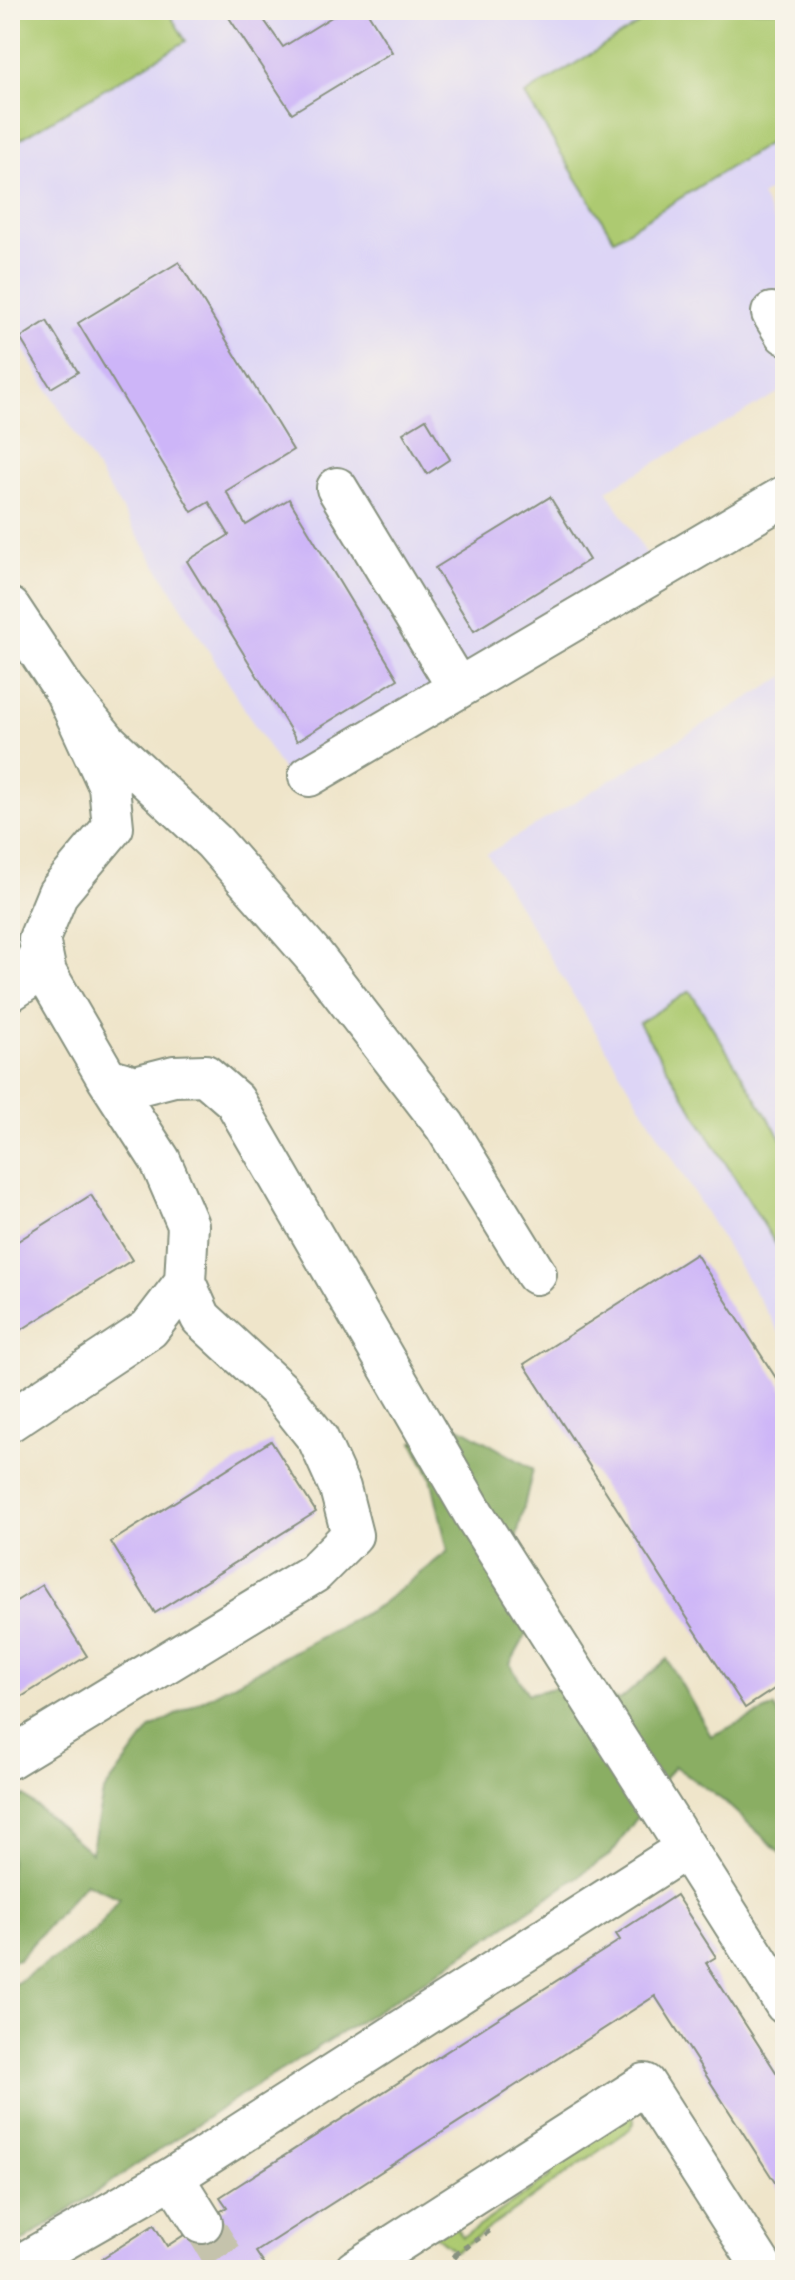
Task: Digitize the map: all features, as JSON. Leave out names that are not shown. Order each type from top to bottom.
[{"type":"lane","points":[[337,488],[458,688]]},
{"type":"lane","points":[[309,776],[785,496]]},
{"type":"lane","points":[[10,608],[65,691],[106,741],[214,842],[313,955],[445,1126],[536,1274]]},
{"type":"lane","points":[[10,1758],[314,1573],[352,1535],[340,1488],[318,1439],[279,1390],[201,1318],[185,1282],[188,1225],[160,1160],[107,1078],[46,973],[39,939],[58,893],[113,827],[109,786],[65,691]]},
{"type":"lane","points":[[10,991],[25,981],[41,951]]},
{"type":"lane","points":[[107,1078],[135,1086],[174,1076],[205,1075],[235,1101],[475,1516],[785,2004]]},
{"type":"lane","points":[[10,1421],[149,1329],[185,1282]]},
{"type":"lane","points":[[11,2270],[173,2177],[685,1849]]},
{"type":"lane","points":[[355,2270],[645,2084],[764,2270]]},
{"type":"lane","points":[[173,2177],[202,2223]]},
{"type":"shaded area","points":[[10,10],[785,10],[785,181],[761,196],[785,242],[785,277],[774,293],[755,307],[785,362],[785,389],[607,490],[657,571],[297,794],[10,328]]},
{"type":"shaded area","points":[[785,676],[785,1342],[487,854]]},
{"type":"green space","points":[[10,10],[167,10],[186,41],[10,145]]},
{"type":"green space","points":[[661,10],[785,10],[785,133],[614,239],[525,95]]},
{"type":"green space","points":[[690,991],[785,1145],[785,1259],[639,1023]]},
{"type":"green space","points":[[458,1426],[533,1469],[513,1552],[532,1624],[510,1664],[528,1694],[554,1688],[620,1700],[667,1659],[711,1736],[774,1707],[785,1726],[785,1857],[725,1802],[674,1766],[611,1854],[426,1980],[238,2097],[10,2250],[10,1987],[95,1931],[120,1898],[85,1883],[19,1959],[10,1961],[10,1803],[24,1796],[91,1853],[103,1793],[151,1728],[380,1605],[448,1551],[431,1477],[413,1442]]},
{"type":"green space","points":[[633,2113],[634,2123],[630,2129],[455,2252],[426,2228],[447,2216],[463,2237],[551,2176],[538,2155]]},
{"type":"building","points":[[224,10],[257,10],[283,47],[343,10],[366,10],[392,52],[292,113]]},
{"type":"building","points":[[179,262],[293,450],[226,491],[246,525],[289,499],[398,679],[297,741],[187,561],[229,535],[209,502],[192,512],[78,323]]},
{"type":"building","points":[[47,321],[78,372],[51,388],[20,338]]},
{"type":"building","points":[[426,419],[450,459],[427,474],[403,433]]},
{"type":"building","points":[[550,497],[589,560],[474,631],[435,568]]},
{"type":"building","points":[[91,1195],[132,1260],[10,1337],[10,1246]]},
{"type":"building","points":[[696,1254],[785,1392],[785,1682],[745,1708],[524,1364]]},
{"type":"building","points":[[271,1441],[316,1512],[155,1613],[111,1542]]},
{"type":"building","points":[[42,1585],[87,1656],[10,1704],[10,1605]]},
{"type":"building","points":[[676,1895],[716,1957],[706,1963],[785,2086],[785,2198],[655,1996],[256,2252],[266,2267],[262,2270],[108,2270],[101,2259],[154,2225],[167,2246],[227,2207],[220,2197],[620,1940],[616,1934]]},
{"type":"tunnel","points":[[202,2223],[231,2270]]}]
